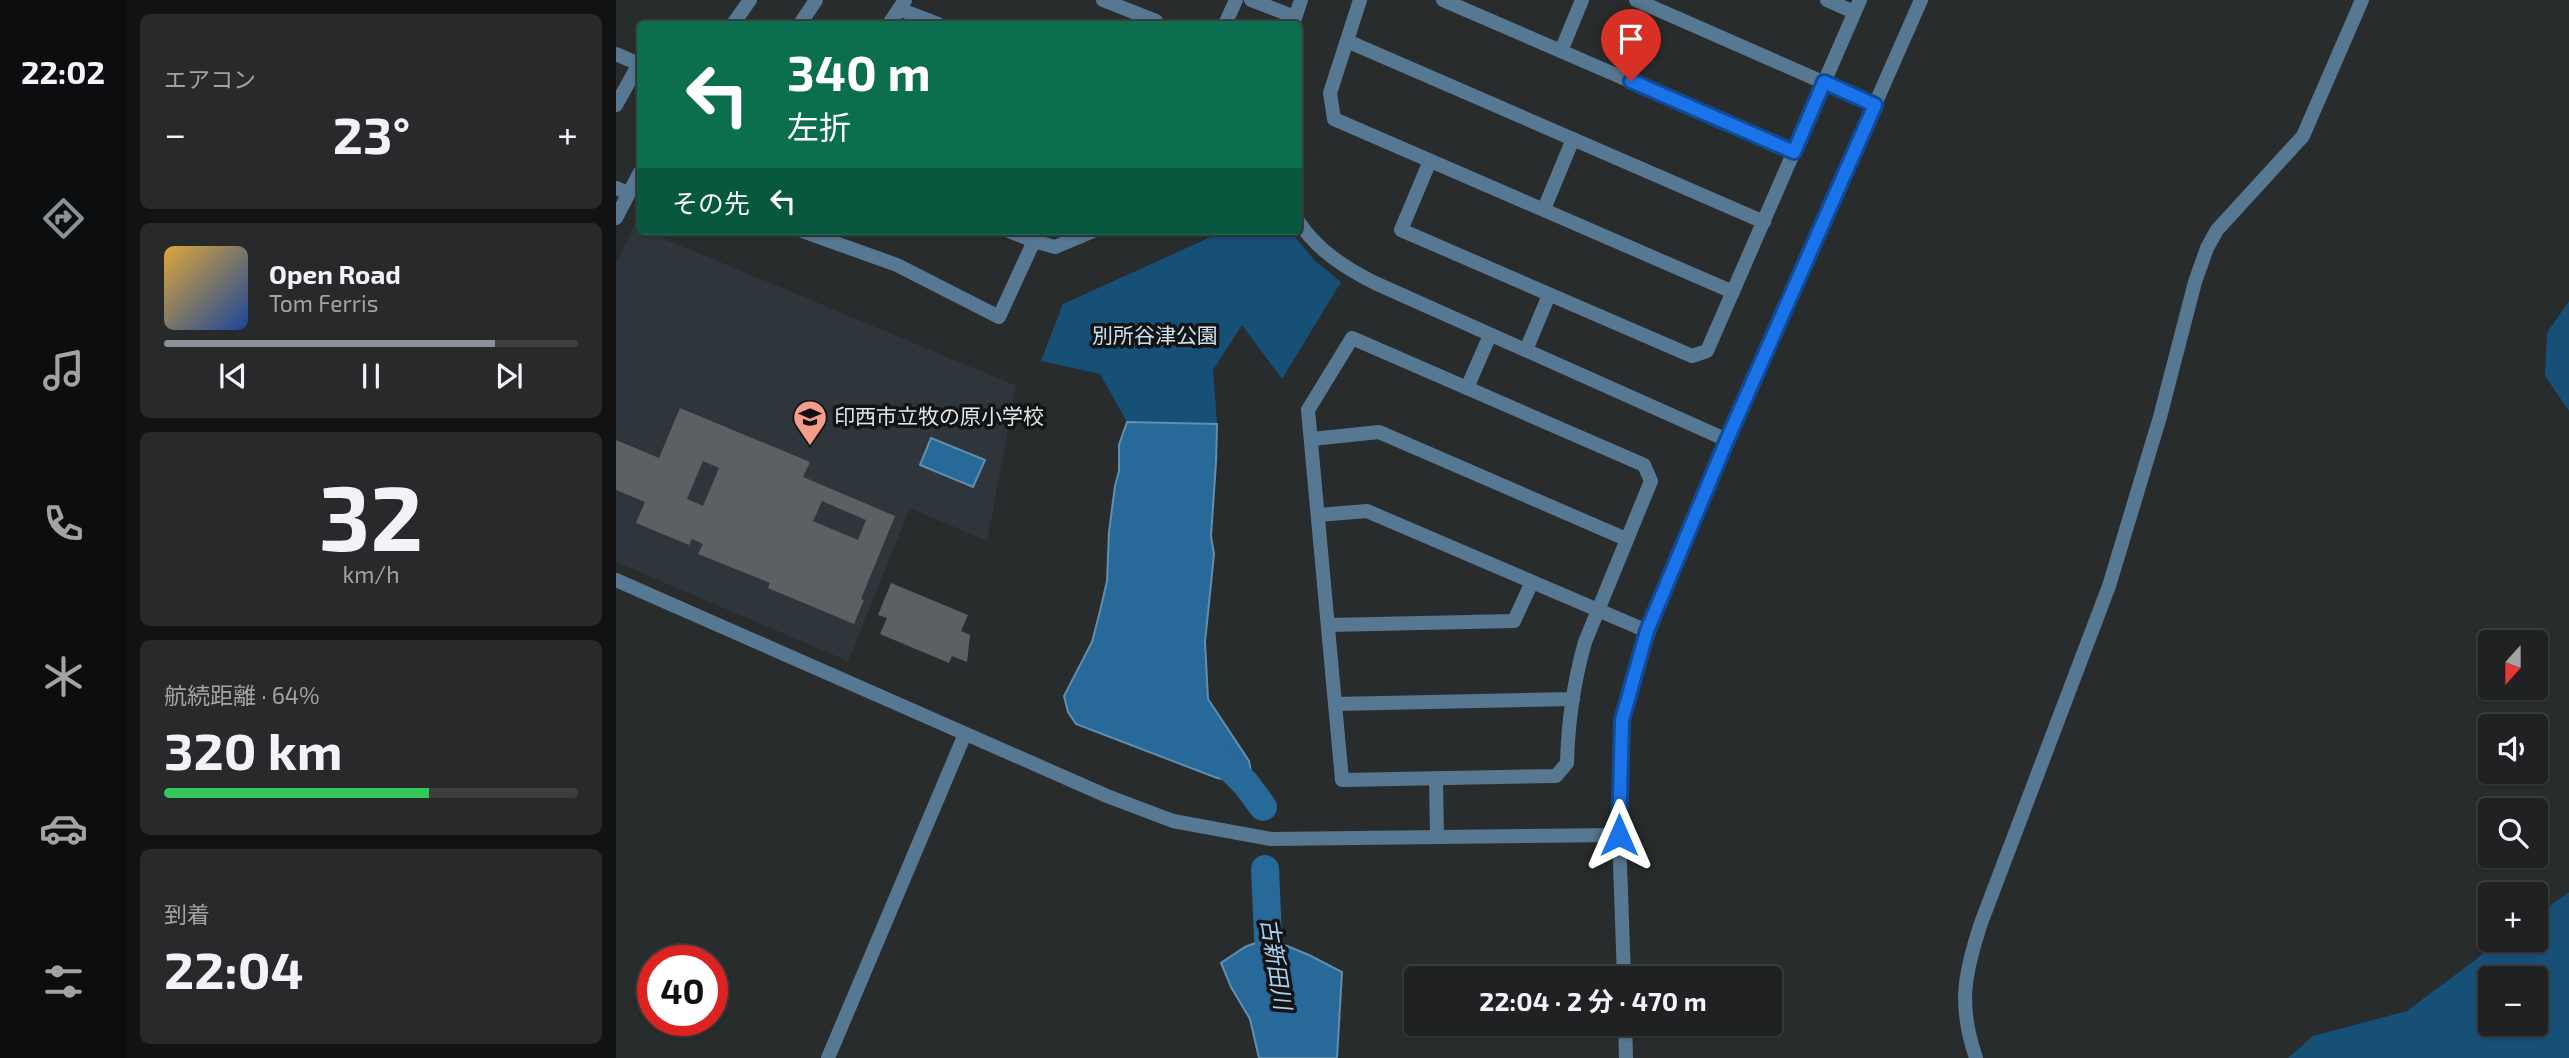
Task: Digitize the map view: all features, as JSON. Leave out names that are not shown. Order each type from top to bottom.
[{"type":"street","points":[[735,21],[750,0]]},
{"type":"street","points":[[802,21],[816,0]]},
{"type":"street","points":[[1102,0],[1154,21]]},
{"type":"street","points":[[1226,21],[1236,0]]},
{"type":"street","points":[[1251,0],[1294,21],[1301,0]]},
{"type":"street","points":[[1360,0],[1330,93],[1334,118],[1733,292]]},
{"type":"street","points":[[1443,0],[1794,152]]},
{"type":"street","points":[[1560,51],[1582,0]]},
{"type":"street","points":[[1636,0],[1875,105]]},
{"type":"street","points":[[1430,161],[1401,230],[1692,356],[1707,351],[1857,6],[1827,0]]},
{"type":"street","points":[[1624,966],[1619,835],[1622,720],[1647,631],[1727,440],[1921,0]]},
{"type":"street","points":[[1976,1058],[1967,1031],[1965,1008],[1965,984],[1970,958],[1980,923],[2109,586],[2207,247],[2217,230],[2303,136],[2362,0]]},
{"type":"street","points":[[891,21],[902,4],[933,21]]},
{"type":"street","points":[[1347,41],[1764,222]]},
{"type":"street","points":[[616,54],[637,63]]},
{"type":"street","points":[[616,105],[637,68]]},
{"type":"street","points":[[1544,209],[1573,139]]},
{"type":"street","points":[[616,218],[622,191],[637,175]]},
{"type":"street","points":[[1302,226],[1324,251],[1347,269],[1727,440]]},
{"type":"street","points":[[813,235],[897,265],[999,317],[1034,241]]},
{"type":"street","points":[[1019,235],[1055,247],[1084,235]]},
{"type":"street","points":[[1526,350],[1549,295]]},
{"type":"street","points":[[1467,388],[1490,335]]},
{"type":"street","points":[[1352,338],[1644,465],[1651,481],[1597,610],[1579,663],[1569,727],[1567,763],[1556,776],[1342,780],[1312,439],[1308,410],[1352,338]]},
{"type":"street","points":[[1312,439],[1379,432],[1626,539]]},
{"type":"street","points":[[1318,515],[1367,511],[1647,631]]},
{"type":"street","points":[[616,580],[1107,796],[1173,821],[1271,839],[1619,835]]},
{"type":"street","points":[[1328,625],[1514,621],[1532,582]]},
{"type":"street","points":[[1335,704],[1573,699]]},
{"type":"street","points":[[828,1058],[965,734]]},
{"type":"street","points":[[1436,778],[1437,837]]},
{"type":"street","points":[[1625,1036],[1626,1058]]},
{"type":"shaded area","name":"印西市立牧の原小学校","points":[[634,226],[637,227],[637,235],[656,235],[1016,386],[987,541],[910,508],[848,661],[616,562],[616,263]]},
{"type":"green space","name":"別所谷津公園","points":[[1215,235],[1293,235],[1315,261],[1341,282],[1282,379],[1242,325],[1213,370],[1217,424],[1127,422],[1100,374],[1041,361],[1063,304]]},
{"type":"green space","points":[[2569,301],[2569,411],[2545,376],[2547,333]]},
{"type":"green space","points":[[2569,892],[2569,1058],[2288,1058],[2313,1036],[2407,1011],[2486,952],[2548,952],[2548,907]]},
{"type":"water","points":[[1127,422],[1217,424],[1211,536],[1214,554],[1205,642],[1208,699],[1249,761],[1252,777],[1246,784],[1217,778],[1076,724],[1068,712],[1064,696],[1092,642],[1107,581],[1109,532],[1119,471],[1119,445]]},
{"type":"water","points":[[931,438],[985,460],[973,487],[920,465]]},
{"type":"water","points":[[1268,938],[1342,972],[1337,1058],[1259,1058],[1250,1019],[1231,987],[1221,963],[1245,947]]},
{"type":"building","points":[[680,408],[810,462],[803,477],[895,516],[861,599],[864,600],[854,624],[768,588],[770,583],[698,554],[703,544],[692,539],[689,545],[636,523],[645,502],[616,490],[616,440],[659,458]],"holes":[[[703,461],[719,468],[703,506],[687,499]],[[822,501],[866,520],[858,540],[813,521]]]},
{"type":"building","points":[[891,583],[968,615],[961,631],[970,635],[967,662],[952,656],[949,663],[880,634],[887,618],[878,615]]},
{"type":"waterway","name":"古新田川","points":[[1219,757],[1246,784],[1263,807]]},
{"type":"waterway","name":"古新田川","points":[[1265,869],[1268,938],[1279,973]]},
{"type":"place","name":"印西市立牧の原小学校","points":[[810,447]]},
{"type":"route","points":[[1619,835],[1622,720],[1647,631],[1727,440],[1875,105],[1824,82],[1794,152],[1631,81]]}]
